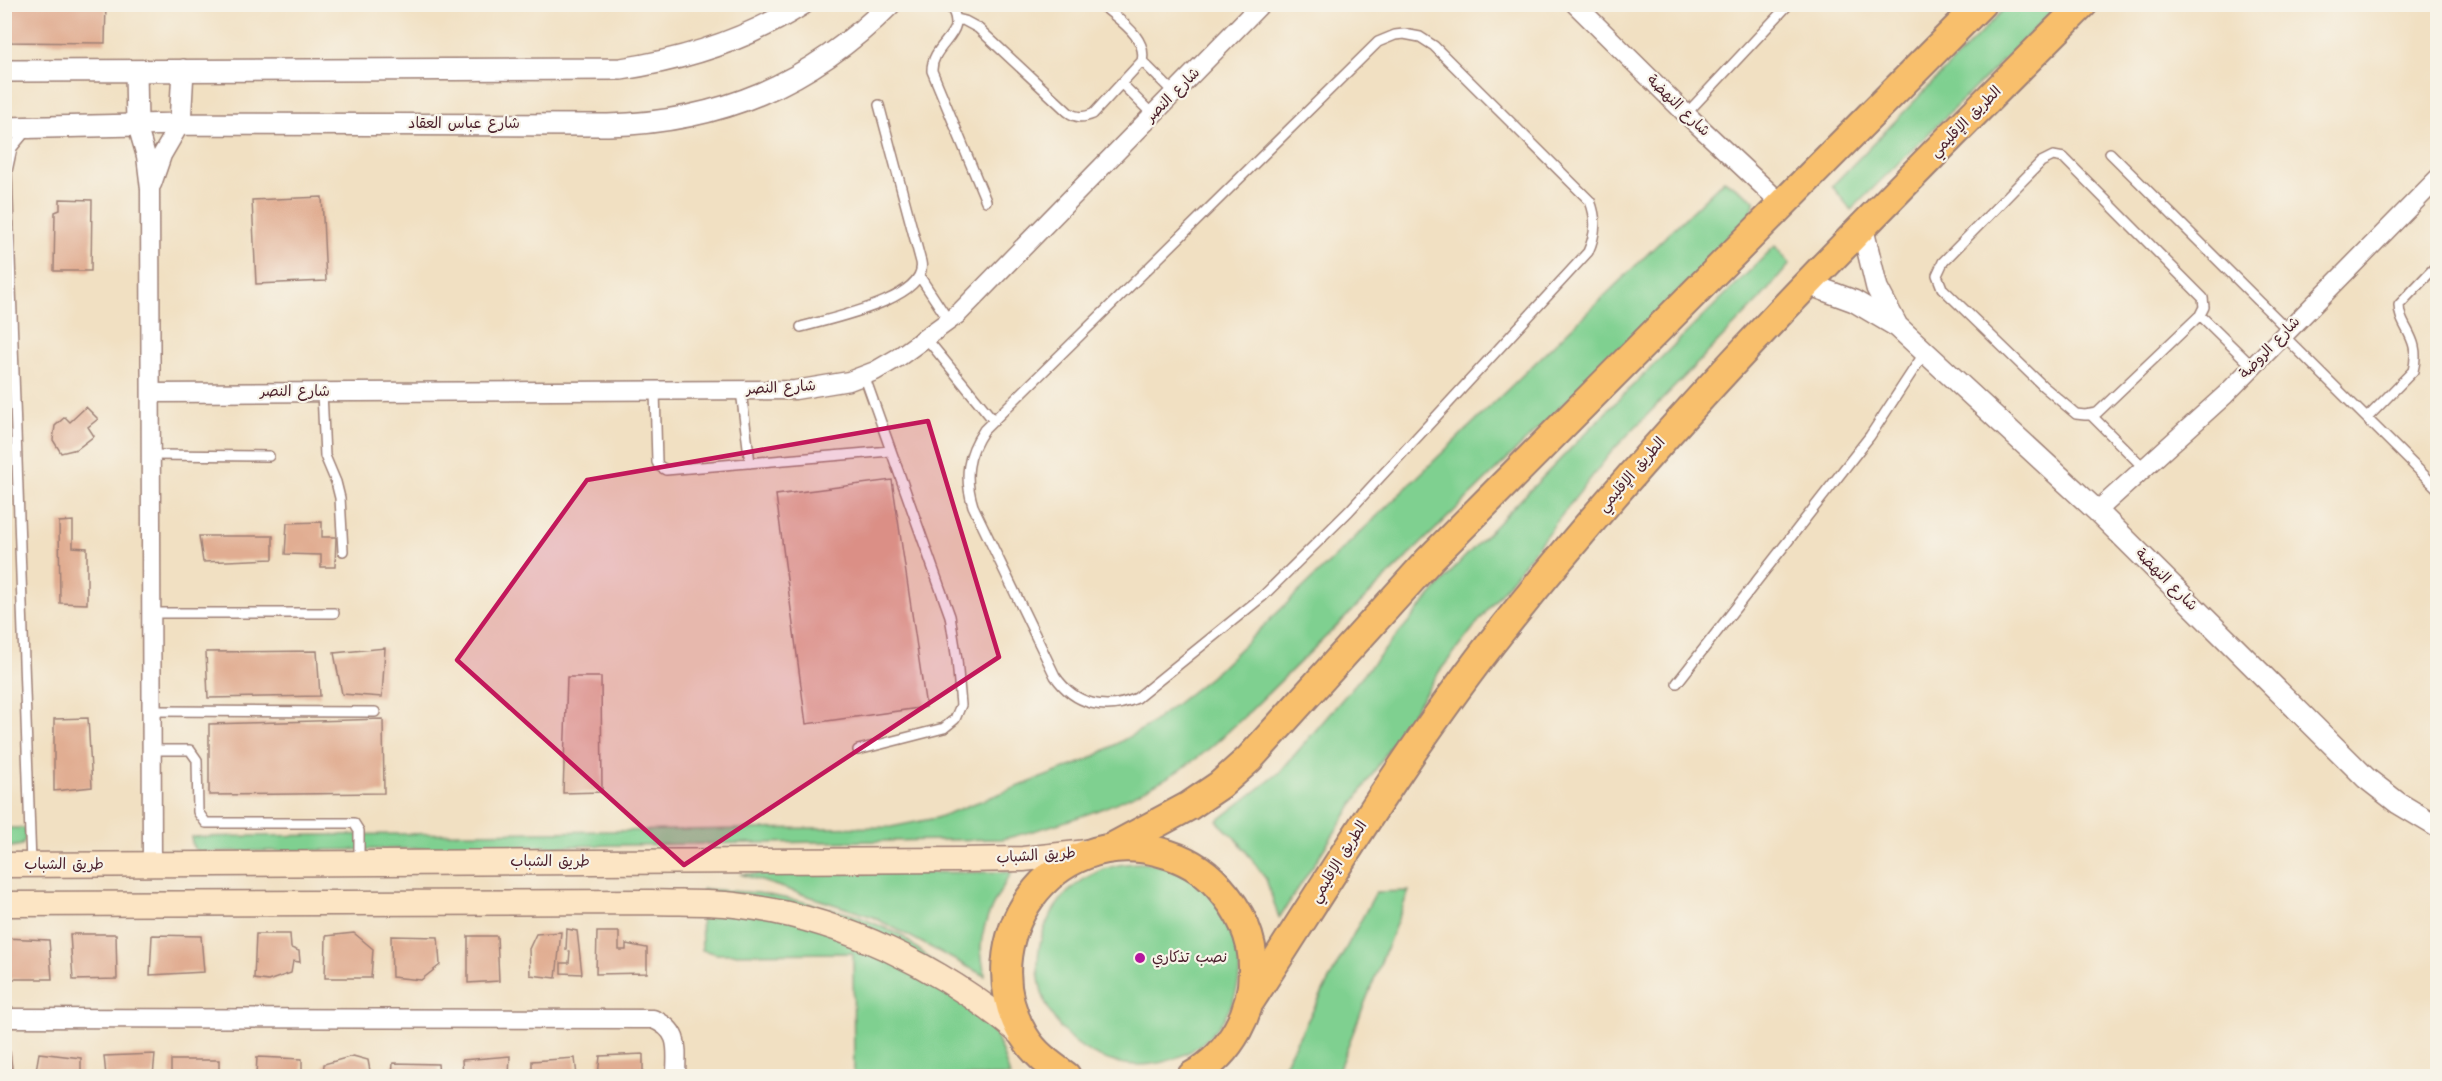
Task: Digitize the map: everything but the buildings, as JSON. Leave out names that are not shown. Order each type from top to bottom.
[{"type":"highway","points":[[1055,1072],[1024,1036],[1012,1011],[1006,983],[1006,954],[1013,926],[1026,901],[1045,879],[1069,862],[1103,850],[1189,806],[1220,785],[1249,759],[1430,559],[1783,206],[1981,4]]},
{"type":"highway","name":"الطريق الإقليمي","points":[[1250,1000],[1418,743],[1502,629],[1624,484],[1726,369],[1862,226],[2083,4]]},
{"type":"highway","points":[[1103,850],[1145,848],[1179,857],[1209,875],[1232,901],[1247,932],[1253,966],[1250,1000],[1232,1039],[1223,1077]]},
{"type":"highway","points":[[1192,1077],[1215,1059],[1232,1039]]},
{"type":"main road","name":"طريق الشباب","points":[[4,865],[1023,859],[1103,850]]},
{"type":"main road","points":[[4,904],[652,902],[736,905],[820,924],[903,957],[978,1000],[1024,1036]]},
{"type":"street","points":[[4,71],[621,69],[654,64],[717,47],[748,35],[803,4]]},
{"type":"street","name":"شارع عباس العقاد","points":[[4,128],[137,124],[608,125],[664,122],[720,109],[792,80],[849,42],[890,4]]},
{"type":"street","name":"شارع النصر","points":[[151,393],[741,391],[795,390],[849,381],[899,357],[949,321],[1261,4]]},
{"type":"street","name":"شارع النهضة","points":[[1575,4],[1783,206]]},
{"type":"street","points":[[150,189],[162,155],[180,124],[183,70]]},
{"type":"street","points":[[136,71],[137,124],[146,156],[150,189],[152,864]]},
{"type":"street","name":"شارع الروضة","points":[[2097,511],[2252,366],[2438,178]]},
{"type":"street","name":"شارع النهضة","points":[[1862,226],[1877,288],[1898,327]]},
{"type":"street","name":"شارع النهضة","points":[[1808,285],[1854,301],[1898,327],[2097,511],[2366,778],[2398,803],[2438,826]]},
{"type":"street","points":[[4,1018],[654,1019],[666,1024],[674,1035],[676,1077]]},
{"type":"lane","points":[[948,4],[956,14],[955,29],[935,54],[932,71],[986,201]]},
{"type":"lane","points":[[957,19],[978,28],[1073,116],[1080,117],[1093,114],[1142,61],[1144,52],[1142,44],[1101,4]]},
{"type":"lane","points":[[1686,114],[1788,4]]},
{"type":"lane","points":[[1395,35],[1412,35],[1434,45],[1590,201],[1594,211],[1595,234],[1588,252],[1349,511],[1263,596],[1147,691],[1126,703],[1113,706],[1089,703],[1061,686],[973,506],[967,479],[968,466],[977,441],[994,421],[1378,42],[1386,38],[1395,35]]},
{"type":"lane","points":[[1142,61],[1174,93]]},
{"type":"lane","points":[[1121,83],[1153,115]]},
{"type":"lane","points":[[879,105],[921,262],[920,277],[949,321]]},
{"type":"lane","points":[[30,128],[18,138],[6,167],[31,865]]},
{"type":"lane","points":[[2110,153],[2438,489]]},
{"type":"lane","points":[[2053,156],[2064,158],[2203,297],[2204,307],[2200,315],[2097,413],[2076,414],[2043,386],[1942,288],[1937,275],[1943,262],[2041,162],[2053,156]]},
{"type":"lane","points":[[2367,418],[2413,370],[2415,348],[2400,314],[2399,305],[2438,264]]},
{"type":"lane","points":[[801,327],[887,301],[900,294],[920,277]]},
{"type":"lane","points":[[2200,315],[2252,366]]},
{"type":"lane","points":[[926,338],[994,421]]},
{"type":"lane","points":[[1677,683],[1870,436],[1925,352]]},
{"type":"lane","points":[[858,750],[944,728],[955,719],[961,705],[950,616],[864,375]]},
{"type":"lane","points":[[655,391],[657,462],[662,469],[750,464],[890,451]]},
{"type":"lane","points":[[741,391],[750,464]]},
{"type":"lane","points":[[322,392],[325,456],[340,498],[343,551]]},
{"type":"lane","points":[[2091,415],[2144,468]]},
{"type":"lane","points":[[151,455],[269,456]]},
{"type":"lane","points":[[151,613],[334,613]]},
{"type":"lane","points":[[152,711],[375,712]]},
{"type":"lane","points":[[152,750],[190,750],[195,754],[198,812],[206,823],[354,823],[359,831],[359,863]]},
{"type":"highlighted area","points":[[928,421],[999,657],[684,865],[457,660],[587,480]]},
{"type":"green space","points":[[2008,5],[2059,5],[1851,210],[1832,186]]},
{"type":"green space","points":[[1724,180],[1755,200],[1749,222],[1245,716],[1197,758],[1175,773],[1128,798],[1079,817],[1003,839],[199,852],[193,847],[191,837],[891,827],[936,818],[1088,760],[1148,726],[1214,674]]},
{"type":"green space","points":[[1775,246],[1790,264],[1760,299],[1612,451],[1439,672],[1279,918],[1266,879],[1239,842],[1217,821],[1279,773],[1459,563],[1620,398]]},
{"type":"green space","points":[[5,828],[25,828],[25,840],[22,845],[5,848]]},
{"type":"green space","points":[[1139,863],[1159,865],[1186,875],[1203,886],[1217,900],[1232,926],[1238,944],[1240,964],[1238,984],[1228,1011],[1217,1028],[1203,1042],[1177,1057],[1159,1063],[1139,1065],[1119,1063],[1092,1053],[1075,1042],[1061,1028],[1046,1002],[1040,984],[1038,964],[1040,944],[1050,917],[1061,900],[1075,886],[1101,871],[1119,865]]},
{"type":"green space","points":[[1012,872],[996,899],[984,927],[981,954],[985,976],[873,917],[740,874]]},
{"type":"green space","points":[[703,889],[758,893],[804,902],[857,916],[901,935],[969,992],[997,1037],[1010,1076],[854,1076],[853,953],[717,954],[702,950]]},
{"type":"green space","points":[[1409,891],[1336,1076],[1278,1076],[1376,892]]},
{"type":"place","name":"نصب تذكاري","points":[[1140,958]]}]
